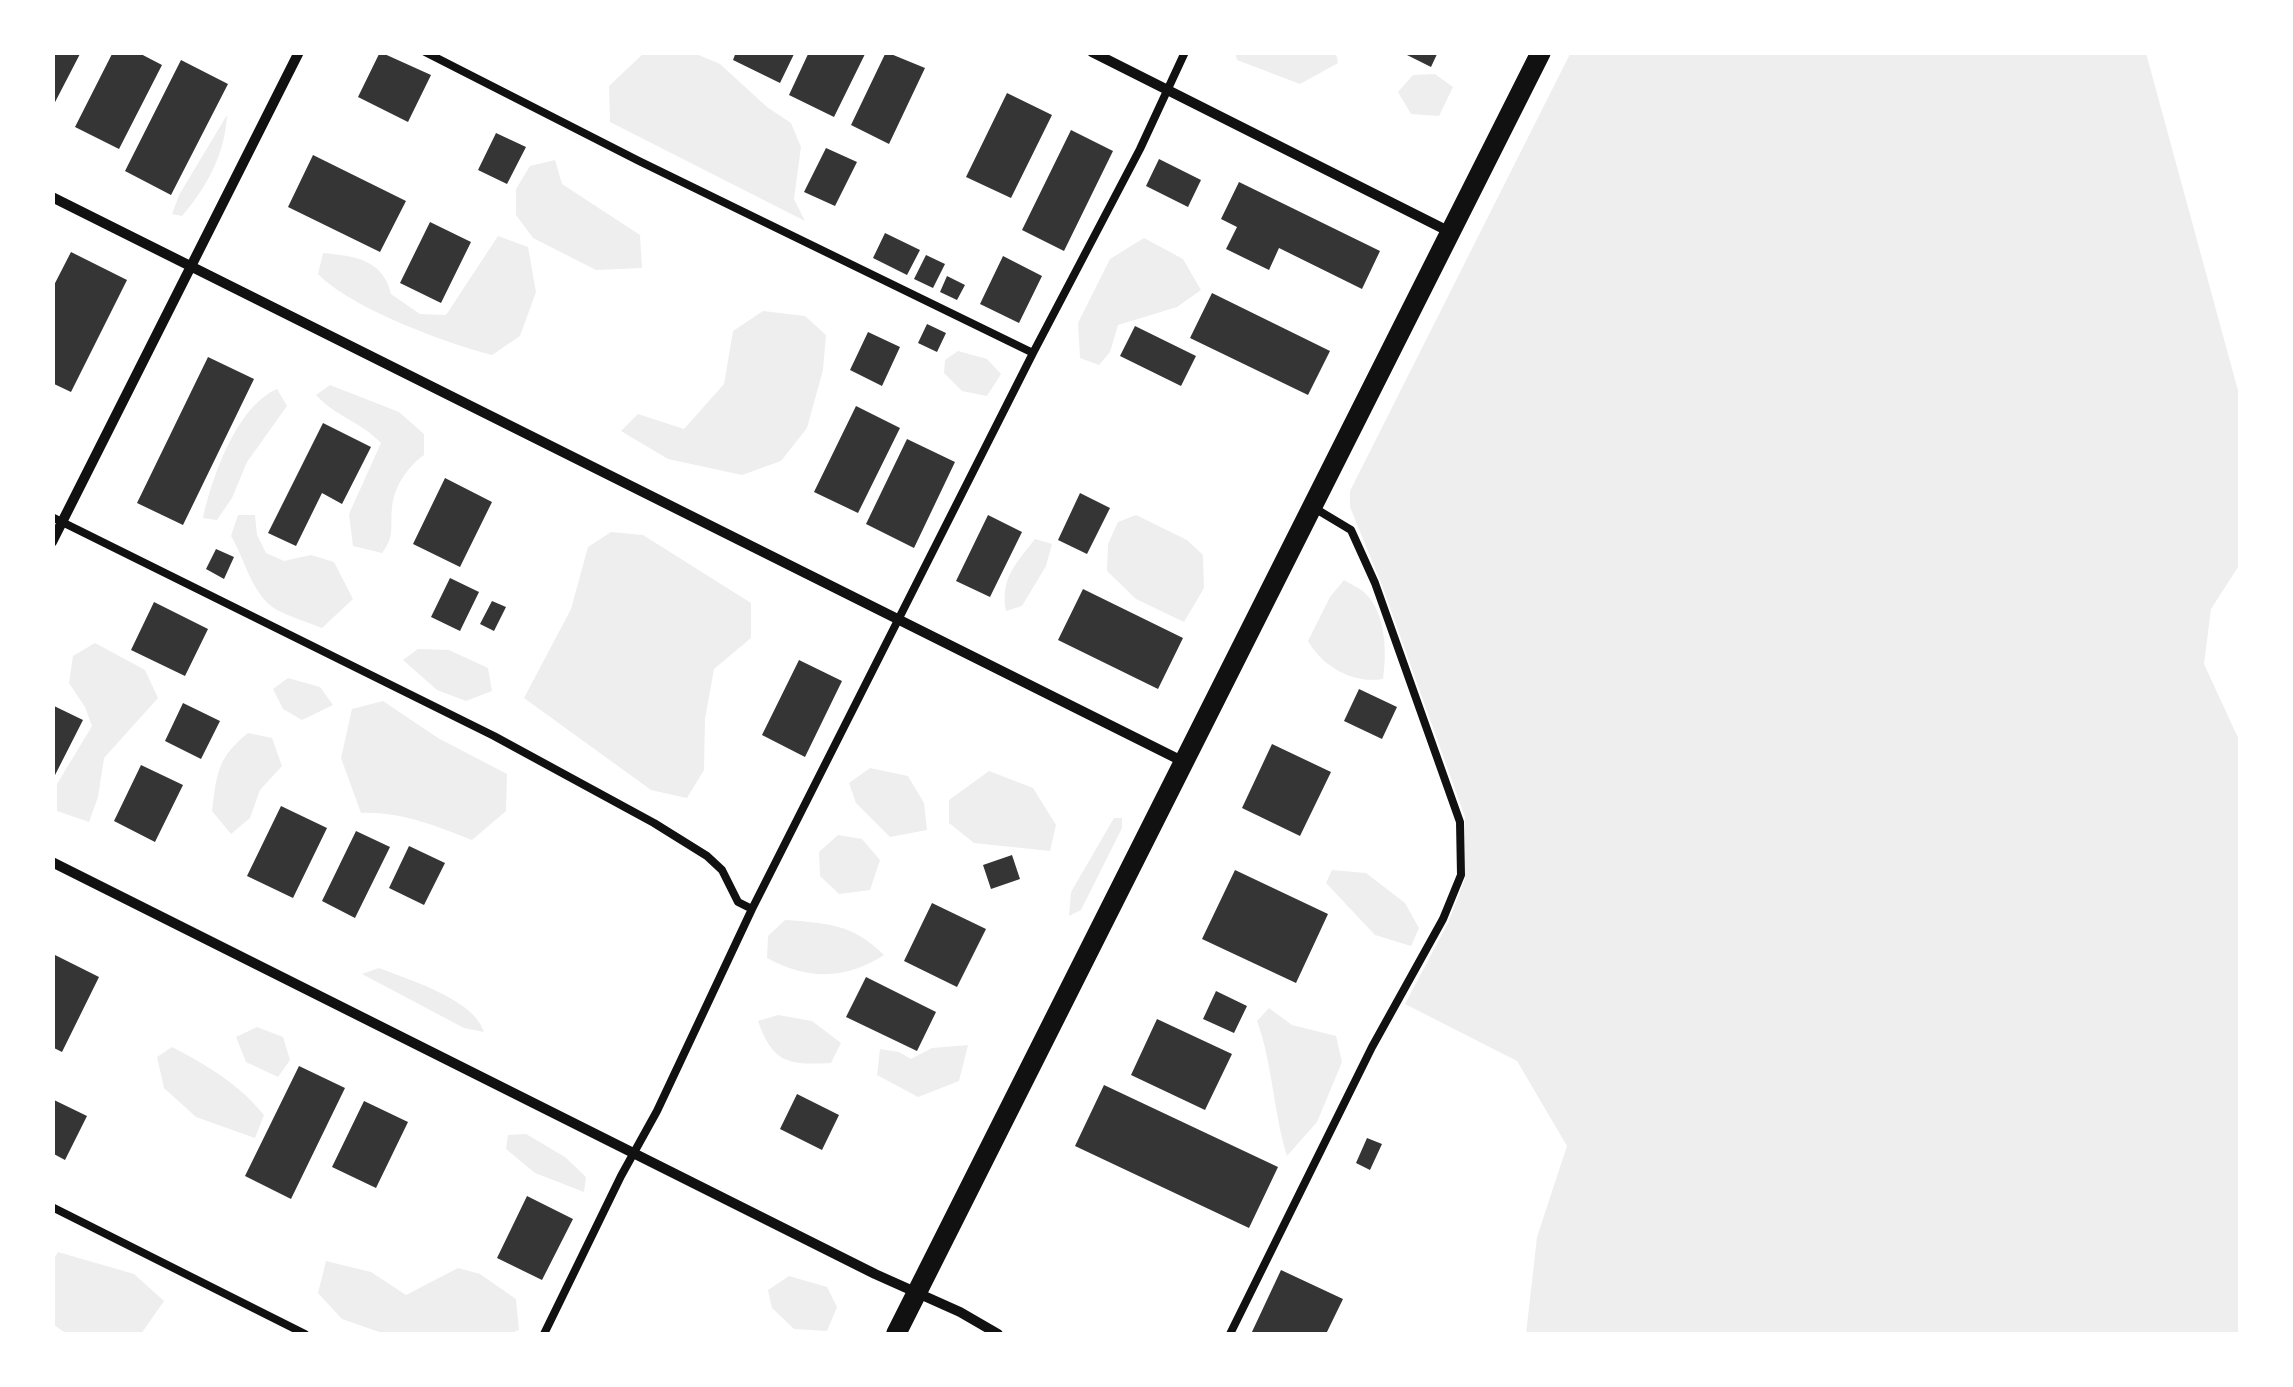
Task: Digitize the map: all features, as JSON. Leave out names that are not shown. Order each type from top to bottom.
[{"type":"main road","points":[[896,1334],[1541,52]]},
{"type":"street","points":[[52,542],[58,520],[299,52]]},
{"type":"street","points":[[1092,52],[1450,232]]},
{"type":"street","points":[[52,198],[1184,762]]},
{"type":"street","points":[[52,862],[998,1334]]},
{"type":"lane","points":[[425,52],[1033,353]]},
{"type":"lane","points":[[544,1334],[657,1111],[752,909],[1140,149],[1185,52]]},
{"type":"lane","points":[[1230,1334],[1372,1048],[1443,919],[1460,874],[1460,822],[1375,583],[1351,530],[1312,507]]},
{"type":"lane","points":[[58,520],[494,736],[654,823],[708,856],[722,870],[738,902],[752,909]]},
{"type":"lane","points":[[52,1207],[305,1334]]},
{"type":"shaded area","points":[[1571,52],[2146,53],[2240,398],[2240,564],[2211,609],[2204,664],[2240,742],[2240,1334],[1526,1334],[1537,1237],[1567,1146],[1517,1061],[1405,1004],[1448,923],[1465,879],[1465,817],[1350,507],[1350,491]]},
{"type":"shaded area","points":[[644,53],[694,53],[720,64],[767,107],[791,123],[801,147],[794,199],[805,221],[610,122],[609,86]]},
{"type":"shaded area","points":[[1235,53],[1336,53],[1338,63],[1300,84],[1237,60]]},
{"type":"shaded area","points":[[1435,74],[1453,87],[1439,116],[1411,114],[1398,92],[1413,75]]},
{"type":"shaded area","points":[[227,115],[223,143],[207,182],[182,216],[172,214],[179,195]]},
{"type":"shaded area","points":[[555,160],[562,184],[640,235],[642,268],[596,270],[533,238],[516,215],[516,189],[530,166]]},
{"type":"shaded area","points":[[498,236],[528,247],[536,292],[520,336],[492,355],[375,311],[318,274],[323,253],[356,258],[374,266],[391,294],[420,314],[446,315]]},
{"type":"shaded area","points":[[1144,238],[1183,259],[1201,290],[1177,307],[1118,325],[1110,352],[1099,365],[1080,358],[1078,323],[1110,259]]},
{"type":"shaded area","points":[[763,311],[805,316],[826,335],[823,370],[807,428],[781,461],[742,475],[668,459],[621,431],[638,414],[684,429],[724,384],[733,331]]},
{"type":"shaded area","points":[[958,351],[987,359],[1001,374],[987,396],[962,391],[944,373],[945,360]]},
{"type":"shaded area","points":[[330,385],[399,412],[424,434],[424,455],[407,472],[395,493],[390,537],[382,553],[353,546],[349,514],[381,443],[316,395]]},
{"type":"shaded area","points":[[277,389],[287,406],[247,462],[232,498],[217,520],[203,518],[220,464],[238,426],[263,398]]},
{"type":"shaded area","points":[[238,515],[255,515],[257,535],[266,553],[284,561],[311,555],[334,562],[353,599],[322,628],[268,604],[231,536]]},
{"type":"shaded area","points":[[1136,515],[1187,540],[1203,555],[1204,588],[1184,622],[1136,599],[1107,571],[1108,544],[1118,522]]},
{"type":"shaded area","points":[[611,532],[643,535],[751,603],[751,638],[714,669],[705,719],[704,770],[687,798],[651,790],[524,698],[571,609],[588,547]]},
{"type":"shaded area","points":[[1035,539],[1052,544],[1046,566],[1022,606],[1006,611],[1008,580]]},
{"type":"shaded area","points":[[1344,580],[1365,593],[1377,611],[1385,645],[1383,679],[1361,679],[1340,672],[1322,659],[1308,641],[1330,597]]},
{"type":"shaded area","points":[[95,643],[145,670],[158,698],[104,758],[98,797],[89,822],[57,811],[57,784],[92,726],[69,683],[73,656]]},
{"type":"shaded area","points":[[418,649],[449,650],[488,668],[492,691],[466,701],[437,690],[403,660]]},
{"type":"shaded area","points":[[288,678],[320,687],[333,705],[302,720],[283,709],[273,689]]},
{"type":"shaded area","points":[[383,701],[438,738],[507,774],[506,811],[472,840],[404,817],[361,813],[341,758],[352,709]]},
{"type":"shaded area","points":[[248,733],[272,738],[282,766],[260,790],[250,818],[231,834],[212,811],[215,786],[224,759]]},
{"type":"shaded area","points":[[870,768],[908,776],[924,803],[927,830],[890,837],[856,803],[849,783]]},
{"type":"shaded area","points":[[989,771],[1033,788],[1056,825],[1050,851],[974,843],[949,823],[949,800]]},
{"type":"shaded area","points":[[1114,818],[1122,818],[1122,828],[1081,910],[1069,916],[1071,892]]},
{"type":"shaded area","points":[[838,835],[862,839],[880,860],[870,890],[839,894],[820,876],[819,852]]},
{"type":"shaded area","points":[[1332,870],[1366,873],[1405,903],[1419,928],[1411,946],[1375,935],[1326,883]]},
{"type":"shaded area","points":[[785,920],[839,927],[861,937],[884,955],[840,973],[811,973],[782,965],[767,958],[768,936]]},
{"type":"shaded area","points":[[379,968],[454,1000],[478,1020],[484,1032],[464,1028],[362,974]]},
{"type":"shaded area","points":[[1269,1008],[1292,1025],[1336,1036],[1342,1062],[1317,1122],[1287,1156],[1257,1021]]},
{"type":"shaded area","points":[[778,1015],[812,1021],[841,1043],[831,1063],[793,1062],[777,1054],[758,1021]]},
{"type":"shaded area","points":[[257,1027],[283,1037],[290,1060],[278,1077],[246,1062],[236,1037]]},
{"type":"shaded area","points":[[968,1045],[959,1081],[918,1097],[877,1075],[880,1049],[911,1059],[932,1048]]},
{"type":"shaded area","points":[[172,1047],[222,1076],[254,1104],[264,1115],[255,1138],[196,1117],[164,1088],[157,1057]]},
{"type":"shaded area","points":[[526,1134],[565,1157],[586,1177],[584,1192],[535,1173],[506,1149],[508,1135]]},
{"type":"shaded area","points":[[58,1252],[134,1274],[164,1301],[141,1334],[67,1334],[54,1325],[53,1260]]},
{"type":"shaded area","points":[[326,1261],[371,1272],[406,1295],[458,1268],[480,1274],[516,1299],[519,1330],[508,1334],[385,1334],[342,1319],[318,1293]]},
{"type":"shaded area","points":[[789,1276],[827,1287],[837,1307],[827,1331],[794,1329],[772,1308],[768,1290]]},
{"type":"building","points":[[52,52],[81,52],[52,108]]},
{"type":"building","points":[[113,52],[137,52],[162,65],[119,149],[75,127]]},
{"type":"building","points":[[380,52],[431,75],[408,122],[358,97]]},
{"type":"building","points":[[736,52],[795,52],[780,83],[733,60]]},
{"type":"building","points":[[809,52],[866,52],[834,117],[789,95]]},
{"type":"building","points":[[886,52],[925,68],[889,144],[851,125]]},
{"type":"building","points":[[1401,52],[1438,52],[1431,67]]},
{"type":"building","points":[[181,60],[228,84],[171,195],[125,171]]},
{"type":"building","points":[[1007,93],[1052,115],[1011,198],[966,177]]},
{"type":"building","points":[[1071,130],[1113,151],[1064,251],[1022,230]]},
{"type":"building","points":[[496,133],[526,147],[507,184],[478,170]]},
{"type":"building","points":[[826,148],[857,162],[835,206],[804,192]]},
{"type":"building","points":[[313,155],[406,201],[380,252],[288,207]]},
{"type":"building","points":[[1159,159],[1201,180],[1188,207],[1146,186]]},
{"type":"building","points":[[1239,182],[1380,251],[1362,289],[1279,248],[1269,270],[1226,249],[1237,227],[1221,219]]},
{"type":"building","points":[[430,222],[471,242],[441,303],[400,283]]},
{"type":"building","points":[[885,233],[920,250],[907,275],[873,258]]},
{"type":"building","points":[[71,252],[127,280],[71,392],[52,383],[52,289]]},
{"type":"building","points":[[926,255],[945,264],[933,288],[914,279]]},
{"type":"building","points":[[1003,256],[1042,276],[1019,323],[980,304]]},
{"type":"building","points":[[947,276],[965,285],[957,300],[940,292]]},
{"type":"building","points":[[1212,293],[1330,351],[1308,395],[1190,338]]},
{"type":"building","points":[[927,324],[946,333],[937,352],[918,343]]},
{"type":"building","points":[[1135,326],[1196,356],[1181,386],[1120,356]]},
{"type":"building","points":[[868,332],[900,347],[882,386],[850,370]]},
{"type":"building","points":[[208,357],[254,379],[183,525],[137,503]]},
{"type":"building","points":[[856,406],[900,428],[858,513],[814,492]]},
{"type":"building","points":[[323,423],[371,447],[342,504],[322,493],[296,546],[268,533]]},
{"type":"building","points":[[907,439],[955,462],[914,548],[866,524]]},
{"type":"building","points":[[445,478],[492,502],[460,567],[413,544]]},
{"type":"building","points":[[1080,493],[1110,508],[1087,554],[1058,540]]},
{"type":"building","points":[[988,515],[1022,532],[990,597],[956,581]]},
{"type":"building","points":[[216,549],[234,557],[224,579],[206,569]]},
{"type":"building","points":[[450,578],[479,592],[460,631],[431,617]]},
{"type":"building","points":[[1083,589],[1183,638],[1158,689],[1058,640]]},
{"type":"building","points":[[492,601],[506,607],[494,631],[480,624]]},
{"type":"building","points":[[154,602],[208,629],[185,676],[131,650]]},
{"type":"building","points":[[799,660],[842,681],[805,757],[762,735]]},
{"type":"building","points":[[1359,689],[1397,707],[1382,739],[1344,721]]},
{"type":"building","points":[[183,703],[220,721],[201,759],[165,741]]},
{"type":"building","points":[[52,705],[83,720],[52,781]]},
{"type":"building","points":[[1272,744],[1331,772],[1300,836],[1242,808]]},
{"type":"building","points":[[141,765],[183,785],[155,842],[114,821]]},
{"type":"building","points":[[281,806],[327,828],[293,898],[247,876]]},
{"type":"building","points":[[356,831],[390,847],[355,918],[322,901]]},
{"type":"building","points":[[409,846],[445,863],[424,905],[389,888]]},
{"type":"building","points":[[1012,855],[1020,879],[991,889],[983,865]]},
{"type":"building","points":[[1235,870],[1328,914],[1296,983],[1202,939]]},
{"type":"building","points":[[932,903],[986,929],[957,987],[904,961]]},
{"type":"building","points":[[55,955],[99,977],[62,1052],[52,1047]]},
{"type":"building","points":[[866,977],[936,1012],[917,1051],[846,1017]]},
{"type":"building","points":[[1216,991],[1247,1006],[1234,1033],[1203,1019]]},
{"type":"building","points":[[1157,1019],[1232,1054],[1205,1110],[1131,1075]]},
{"type":"building","points":[[299,1066],[345,1088],[291,1199],[245,1176]]},
{"type":"building","points":[[1104,1085],[1278,1167],[1249,1228],[1075,1146]]},
{"type":"building","points":[[797,1094],[839,1115],[822,1150],[780,1129]]},
{"type":"building","points":[[52,1099],[87,1116],[65,1160],[52,1153]]},
{"type":"building","points":[[364,1101],[408,1122],[376,1188],[332,1167]]},
{"type":"building","points":[[1367,1138],[1382,1144],[1370,1170],[1356,1163]]},
{"type":"building","points":[[527,1196],[573,1219],[542,1280],[497,1258]]},
{"type":"building","points":[[1281,1270],[1343,1299],[1326,1334],[1251,1334]]}]
